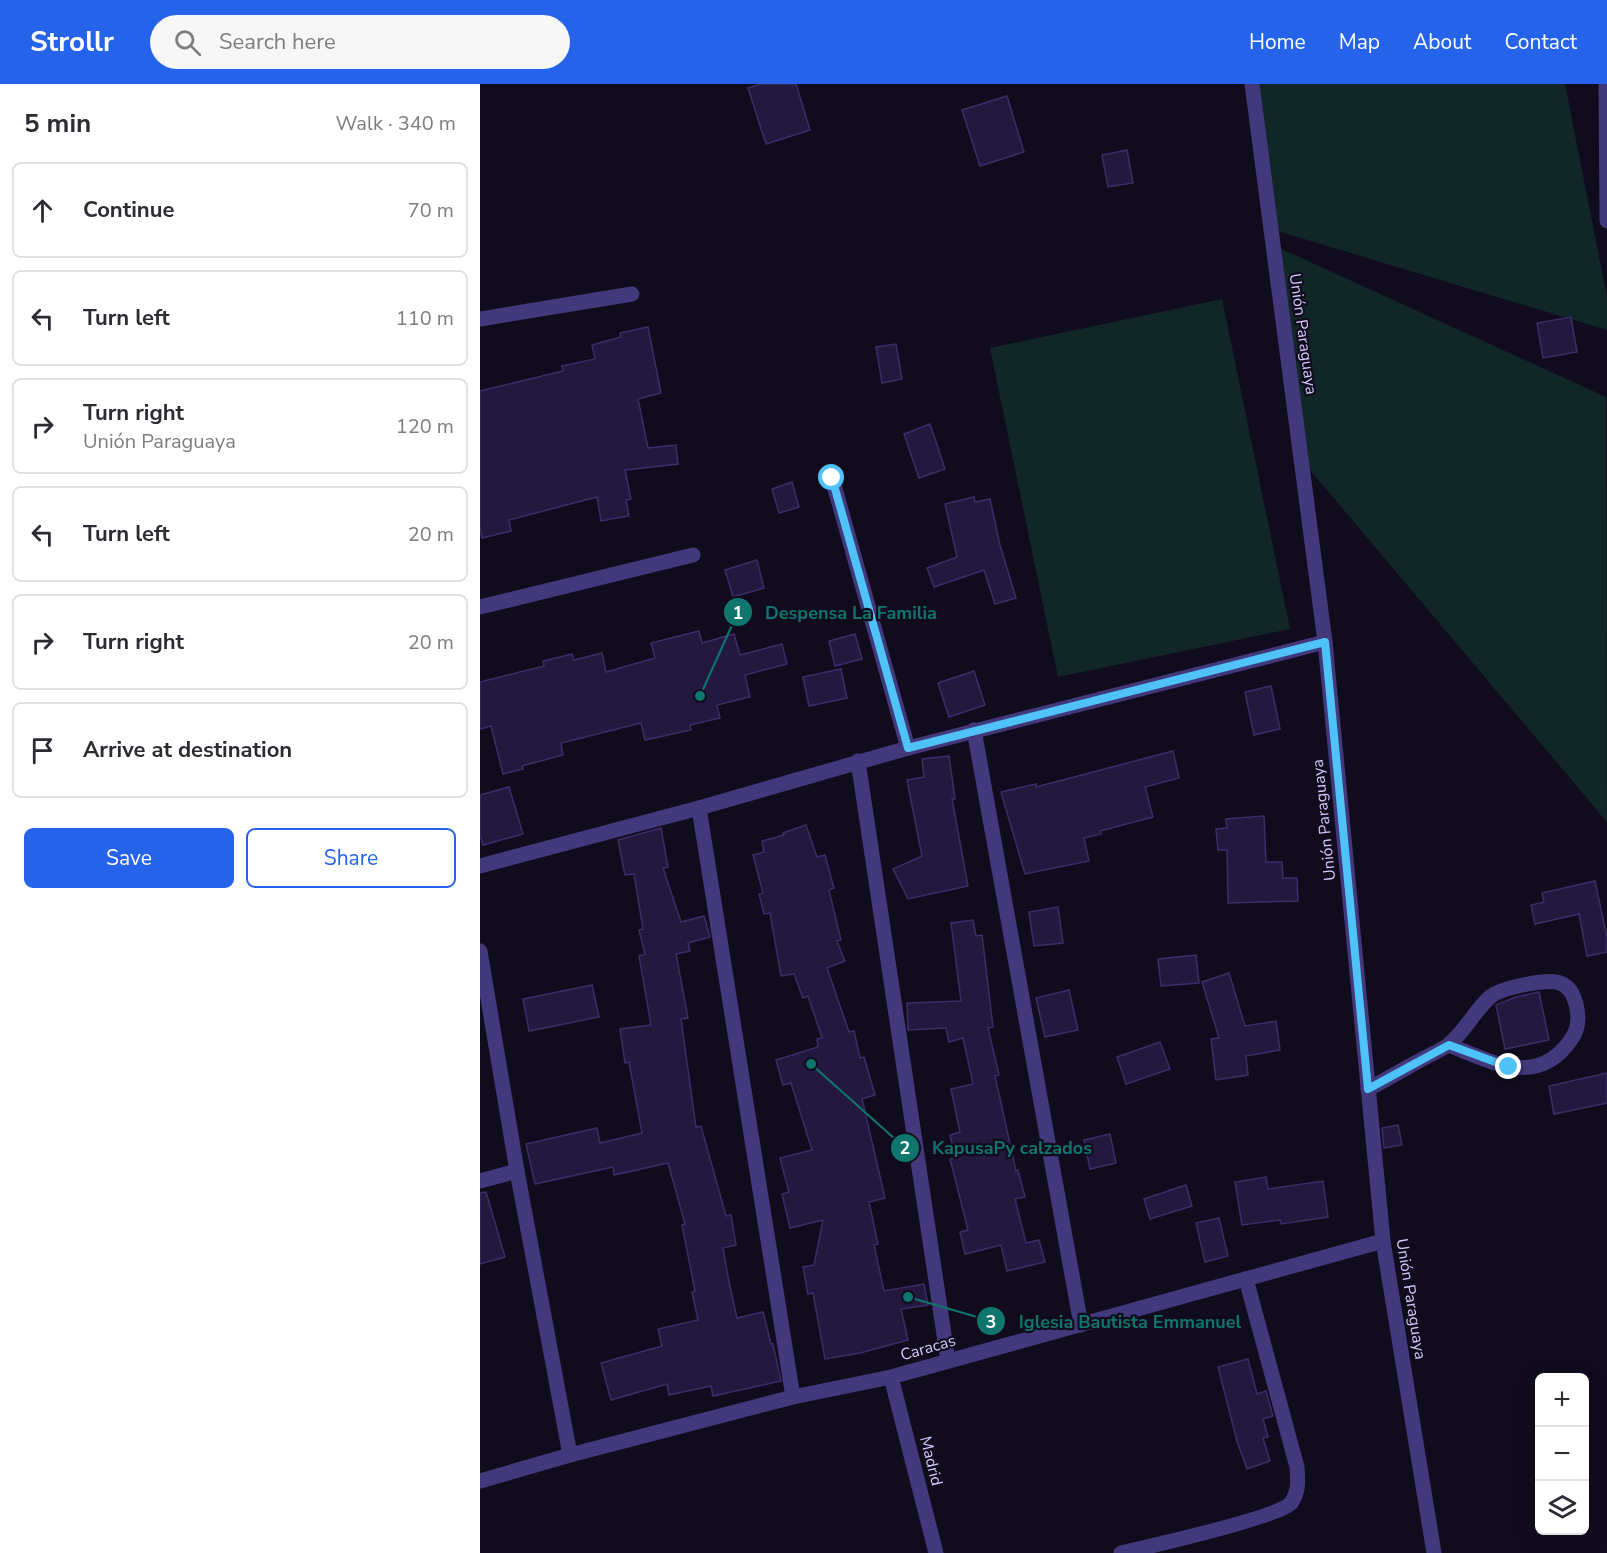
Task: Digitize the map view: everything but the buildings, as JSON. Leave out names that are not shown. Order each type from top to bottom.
[{"type":"street","name":"Unión Paraguaya","points":[[1252,84],[1325,642],[1383,1241],[1434,1553]]},
{"type":"street","points":[[1606,84],[1607,221]]},
{"type":"street","points":[[480,319],[632,294]]},
{"type":"street","points":[[832,478],[908,748]]},
{"type":"street","points":[[480,607],[693,555]]},
{"type":"street","points":[[480,866],[699,808],[858,761],[974,730],[1325,642]]},
{"type":"street","points":[[974,730],[1081,1325]]},
{"type":"street","points":[[858,761],[948,1361]]},
{"type":"street","points":[[699,808],[793,1397]]},
{"type":"street","points":[[480,951],[517,1171],[570,1455]]},
{"type":"street","points":[[1368,1089],[1449,1045],[1491,996],[1518,985],[1558,982],[1570,989],[1576,1006],[1578,1025],[1571,1039],[1558,1054],[1542,1064],[1524,1069],[1509,1067],[1449,1045]]},
{"type":"street","points":[[480,1181],[517,1171]]},
{"type":"street","name":"Caracas","points":[[480,1481],[793,1397],[891,1377],[1383,1241]]},
{"type":"street","points":[[1121,1553],[1226,1527],[1274,1512],[1289,1505],[1296,1495],[1297,1467],[1246,1279]]},
{"type":"street","name":"Madrid","points":[[891,1377],[936,1553]]},
{"type":"green space","points":[[1254,84],[1565,84],[1607,297],[1607,330],[1274,230]]},
{"type":"green space","points":[[1275,246],[1606,397],[1607,822],[1300,458]]},
{"type":"green space","points":[[1222,299],[1290,629],[1058,677],[990,348]]},
{"type":"place","name":"Despensa La Familia","points":[[700,696]]},
{"type":"place","name":"KapusaPy calzados","points":[[811,1064]]},
{"type":"place","name":"Iglesia Bautista Emmanuel","points":[[908,1297]]},
{"type":"route","points":[[832,478],[908,748],[1325,642],[1368,1089],[1449,1045],[1509,1067]]}]
